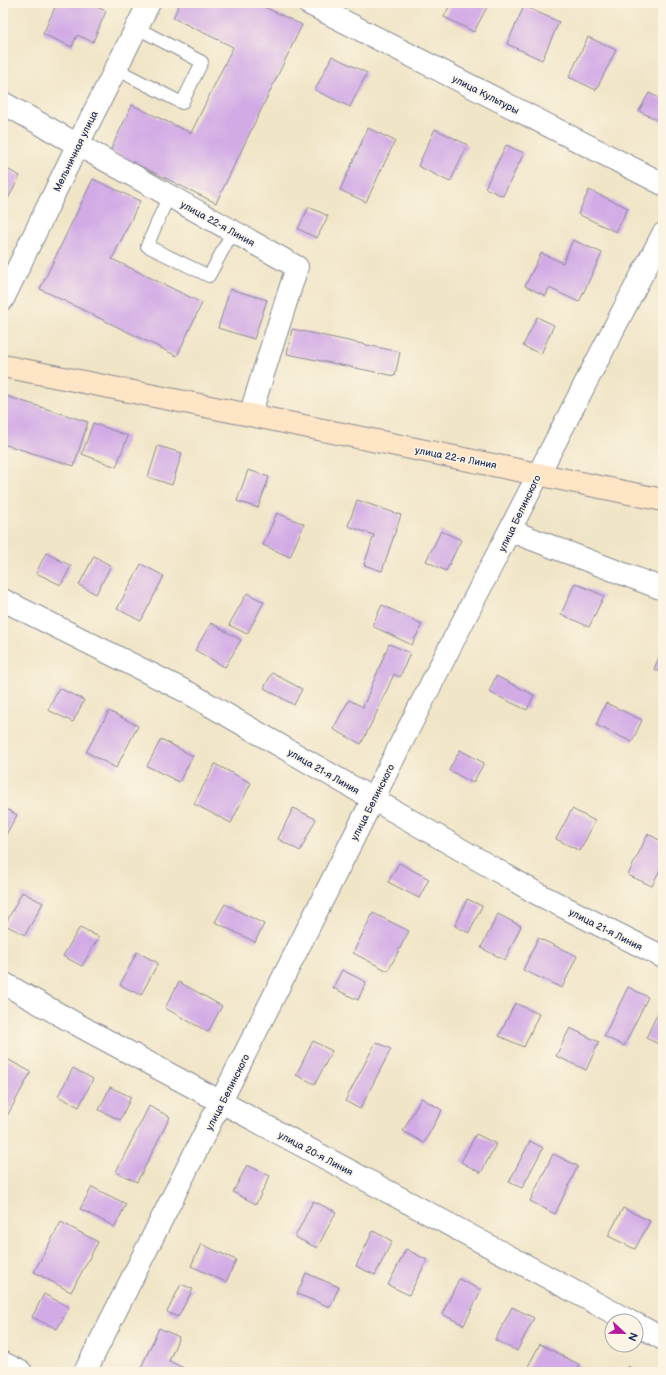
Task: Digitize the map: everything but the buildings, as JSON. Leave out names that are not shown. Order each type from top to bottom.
[{"type":"main road","name":"улица 22-я Линия","points":[[3,366],[539,473],[663,500]]},
{"type":"street","name":"Мельничная улица","points":[[3,300],[78,144],[149,3]]},
{"type":"street","name":"улица Культуры","points":[[308,3],[663,184]]},
{"type":"street","name":"улица 22-я Линия","points":[[3,103],[297,267],[250,415]]},
{"type":"street","name":"улица Белинского","points":[[85,1372],[373,799],[663,234]]},
{"type":"street","points":[[510,531],[663,589]]},
{"type":"street","name":"улица 21-я Линия","points":[[3,600],[187,692],[538,894],[663,957]]},
{"type":"street","name":"улица 20-я Линия","points":[[3,983],[89,1031],[615,1313]]},
{"type":"street","points":[[644,1328],[663,1339]]},
{"type":"street","points":[[3,1362],[21,1372]]},
{"type":"lane","points":[[116,69],[182,103],[202,62],[137,28]]},
{"type":"lane","points":[[169,195],[147,246],[209,276],[233,231]]}]
